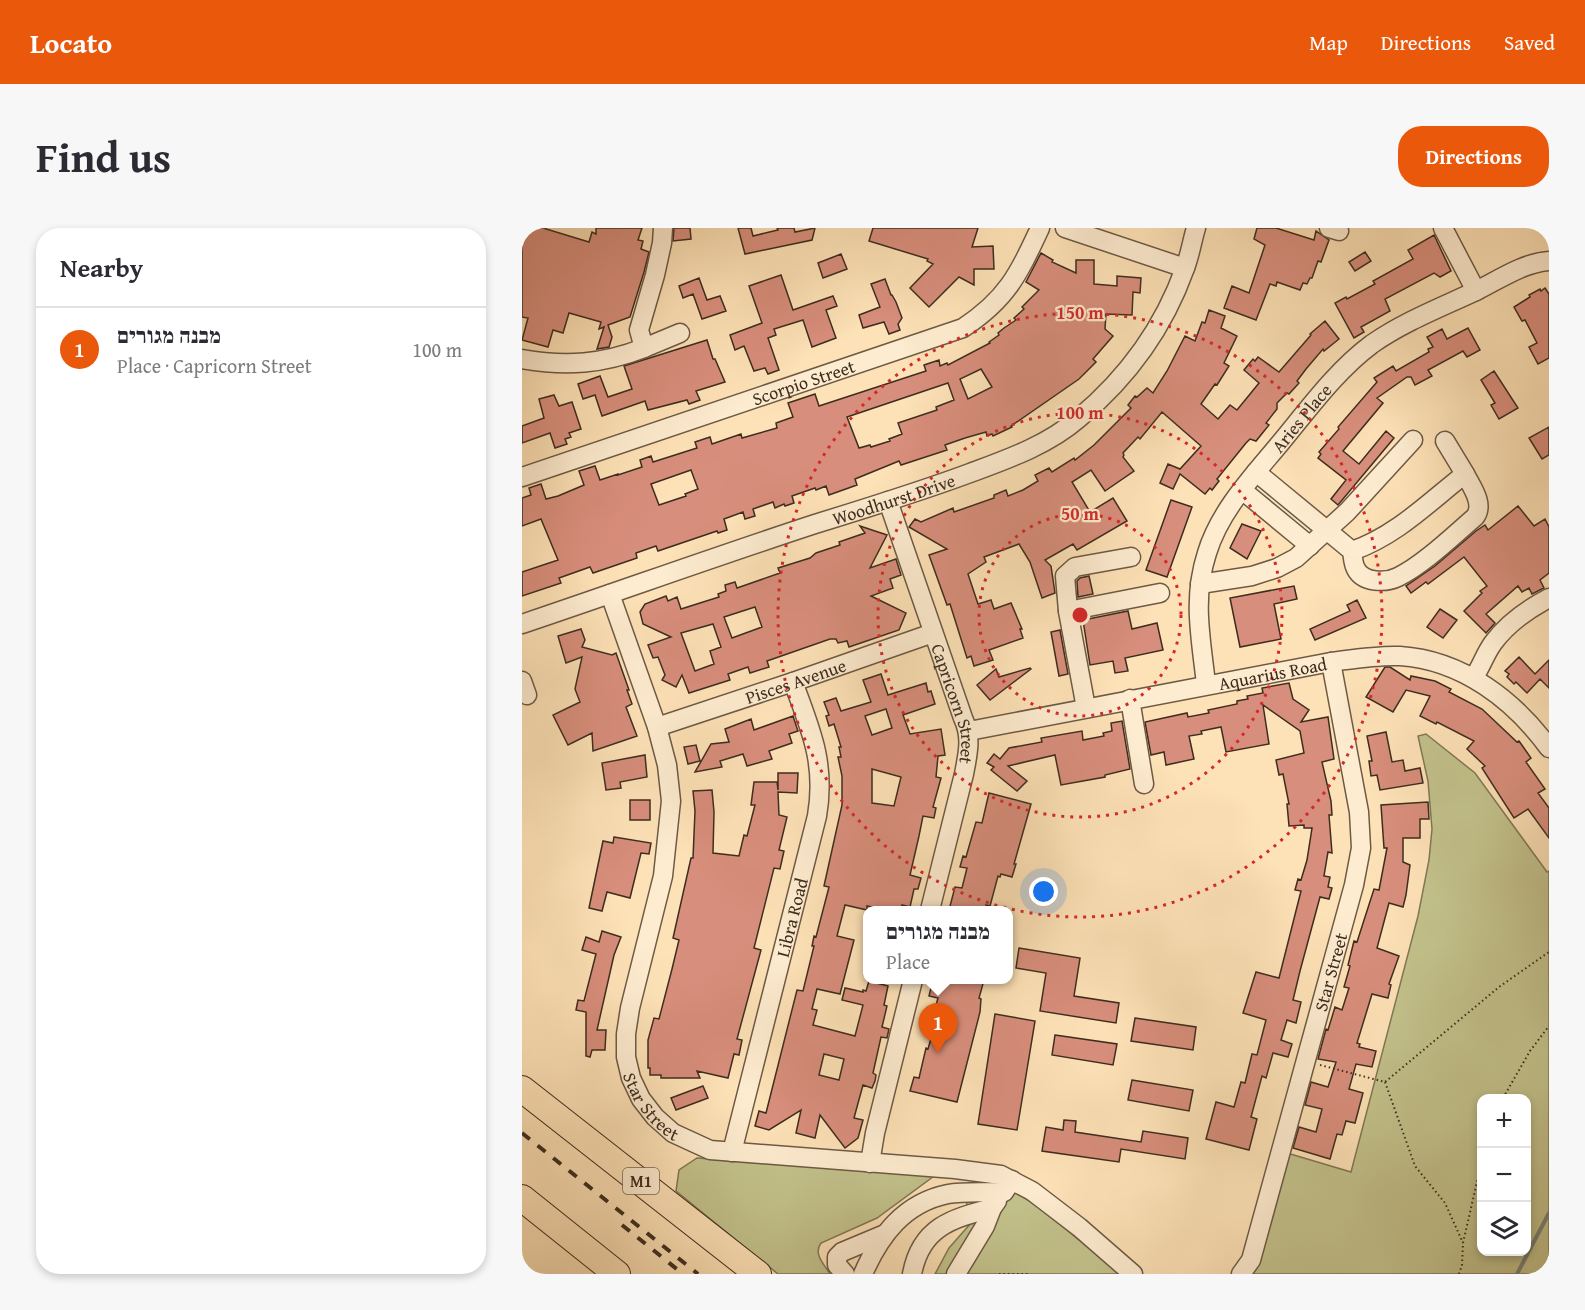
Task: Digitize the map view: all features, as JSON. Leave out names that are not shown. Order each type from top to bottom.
[{"type":"highway","name":"M1","points":[[522,1089],[758,1274]]},
{"type":"highway","points":[[522,1198],[616,1274]]},
{"type":"street","points":[[644,348],[639,330],[656,275],[663,228]]},
{"type":"street","name":"Scorpio Street","points":[[522,477],[963,328],[983,315],[1004,295],[1019,273],[1040,228]]},
{"type":"street","points":[[1065,228],[1185,268]]},
{"type":"street","name":"Woodhurst Drive","points":[[522,624],[1013,457],[1052,437],[1078,420],[1128,370],[1141,353],[1167,309],[1185,268],[1196,228]]},
{"type":"street","points":[[1443,228],[1476,291]]},
{"type":"street","name":"Aries Place","points":[[1206,684],[1198,632],[1200,584],[1212,537],[1221,519],[1256,472],[1352,360],[1401,326],[1522,268],[1549,261]]},
{"type":"street","points":[[522,360],[561,364],[600,362],[644,348],[680,333]]},
{"type":"street","points":[[1200,584],[1224,582],[1277,568],[1296,558],[1347,512],[1413,440]]},
{"type":"street","points":[[1256,472],[1352,551],[1355,569],[1360,575],[1369,580],[1397,578],[1415,566],[1479,512],[1479,505],[1465,474],[1445,441]]},
{"type":"street","points":[[1352,551],[1368,546],[1393,531],[1465,474]]},
{"type":"street","points":[[1242,490],[1310,546]]},
{"type":"street","name":"Capricorn Street","points":[[888,501],[969,730],[964,774],[931,906]]},
{"type":"street","points":[[1086,708],[1068,611],[1065,576],[1075,567],[1131,557]]},
{"type":"street","points":[[1068,611],[1161,593]]},
{"type":"street","name":"Star Street","points":[[610,594],[657,727],[667,765],[671,801],[663,876],[630,1008],[626,1034],[626,1057],[631,1078],[641,1099],[655,1117],[673,1133],[710,1150],[990,1173],[1008,1186],[1032,1191],[1079,1227],[1133,1274]]},
{"type":"street","points":[[1474,677],[1492,645],[1508,626],[1535,605],[1549,598]]},
{"type":"street","name":"Pisces Avenue","points":[[657,727],[933,633]]},
{"type":"street","name":"Aquarius Road","points":[[969,730],[1331,662],[1367,657],[1401,656],[1433,662],[1474,677],[1513,708],[1538,733],[1549,748]]},
{"type":"street","name":"Star Street","points":[[1241,1274],[1251,1260],[1354,885],[1361,848],[1358,803],[1331,662]]},
{"type":"street","name":"Libra Road","points":[[732,1152],[821,795],[816,746],[793,682]]},
{"type":"street","points":[[1130,699],[1144,783]]},
{"type":"street","points":[[870,1163],[875,1133],[913,984]]},
{"type":"street","points":[[956,1274],[985,1226],[992,1208],[1008,1186]]},
{"type":"street","points":[[863,1274],[885,1234],[905,1213],[926,1201],[949,1194],[1008,1186]]},
{"type":"street","points":[[912,1274],[918,1252],[934,1230],[956,1217],[992,1208]]},
{"type":"street","points":[[845,1274],[837,1265],[837,1257],[842,1252],[885,1234]]},
{"type":"path","points":[[1385,1082],[1499,987],[1549,952]]},
{"type":"path","points":[[1505,1094],[1530,1051],[1549,1026]]},
{"type":"path","points":[[1305,1061],[1385,1082]]},
{"type":"path","points":[[1385,1082],[1415,1166],[1445,1203],[1463,1243]]},
{"type":"path","points":[[1459,1274],[1462,1265],[1463,1243],[1477,1182]]},
{"type":"path","points":[[999,1274],[1030,1274]]},
{"type":"shaded area","points":[[1426,734],[1475,773],[1547,872],[1549,871],[1549,1274],[1252,1274],[1287,1153],[1351,1172],[1418,916],[1429,860],[1432,829],[1428,781],[1418,736]]},
{"type":"shaded area","points":[[697,1158],[934,1176],[877,1218],[821,1243],[819,1255],[830,1274],[778,1274],[676,1191],[679,1170]]},
{"type":"shaded area","points":[[1012,1190],[1034,1204],[1122,1274],[935,1274],[949,1248],[971,1223],[966,1200]]},
{"type":"building","points":[[522,228],[543,228],[589,242],[592,232],[596,234],[596,228],[642,228],[638,240],[643,241],[641,249],[649,252],[644,272],[630,317],[608,325],[612,337],[609,347],[597,349],[604,327],[599,329],[601,322],[569,313],[563,333],[553,330],[548,347],[522,340],[528,318],[522,317]]},
{"type":"building","points":[[674,228],[690,228],[691,239],[673,241]]},
{"type":"building","points":[[738,228],[751,228],[753,236],[778,230],[777,228],[794,228],[795,232],[815,228],[812,240],[745,254]]},
{"type":"building","points":[[873,228],[978,228],[972,247],[993,246],[994,269],[974,269],[974,285],[959,277],[929,307],[910,288],[933,264],[927,261],[928,259],[869,241]]},
{"type":"building","points":[[1257,228],[1276,228],[1314,240],[1316,231],[1329,240],[1312,278],[1307,284],[1303,283],[1300,290],[1277,282],[1276,286],[1270,284],[1256,320],[1224,308],[1232,286],[1249,293],[1265,245],[1254,239]]},
{"type":"building","points":[[1434,235],[1451,271],[1440,277],[1434,273],[1385,299],[1390,311],[1361,327],[1364,332],[1354,338],[1335,303],[1375,284],[1373,281],[1413,259],[1408,250]]},
{"type":"building","points":[[1365,252],[1371,261],[1355,271],[1349,262]]},
{"type":"building","points":[[1041,253],[1053,260],[1052,262],[1076,273],[1076,260],[1094,260],[1094,284],[1117,286],[1117,276],[1141,278],[1140,293],[1133,292],[1132,315],[1106,314],[1105,329],[1113,336],[1093,359],[1096,362],[1079,379],[1012,427],[993,436],[992,434],[987,436],[986,432],[965,438],[945,445],[947,450],[901,465],[899,461],[855,479],[857,485],[829,495],[826,486],[816,490],[815,488],[792,496],[794,503],[775,508],[773,502],[753,509],[755,516],[745,519],[743,512],[724,519],[727,530],[718,533],[717,531],[658,551],[656,546],[636,553],[637,558],[593,573],[590,567],[559,578],[561,583],[522,596],[522,572],[558,560],[541,519],[522,526],[522,498],[531,495],[529,488],[541,484],[546,499],[558,496],[584,485],[579,471],[595,466],[600,480],[618,475],[642,467],[640,460],[651,456],[653,462],[697,448],[695,442],[710,437],[712,444],[741,434],[742,438],[777,428],[776,423],[793,417],[788,403],[815,394],[819,406],[926,371],[924,365],[939,360],[940,366],[947,363],[948,365],[990,343],[999,335],[998,333],[1016,320],[1014,318],[1024,309],[1022,307],[1039,290],[1026,282]],"holes":[[[981,369],[992,387],[968,399],[960,379]],[[948,383],[954,400],[936,407],[937,410],[898,423],[902,434],[889,439],[890,441],[871,447],[870,445],[859,448],[847,417]],[[691,470],[698,489],[685,494],[686,496],[659,505],[651,484]]]},
{"type":"building","points":[[841,254],[847,269],[823,278],[818,263]]},
{"type":"building","points":[[781,275],[793,310],[833,296],[837,306],[826,310],[836,338],[812,347],[803,320],[774,329],[776,335],[768,338],[779,370],[768,374],[765,368],[754,371],[744,346],[735,350],[730,335],[762,323],[749,286]]},
{"type":"building","points":[[699,278],[707,300],[720,296],[726,311],[702,319],[693,294],[683,298],[679,286]]},
{"type":"building","points":[[885,279],[902,318],[898,324],[900,330],[889,334],[884,322],[863,328],[859,315],[880,307],[871,284]]},
{"type":"building","points":[[1545,288],[1549,294],[1549,358],[1538,364],[1529,347],[1537,343],[1525,320],[1522,321],[1514,307],[1530,297],[1529,295]]},
{"type":"building","points":[[1209,310],[1225,316],[1221,328],[1237,336],[1224,363],[1229,366],[1201,404],[1218,419],[1230,405],[1237,410],[1259,383],[1244,370],[1253,359],[1255,361],[1258,357],[1279,372],[1310,334],[1325,321],[1339,339],[1324,351],[1323,349],[1297,381],[1299,383],[1277,403],[1277,409],[1266,423],[1269,425],[1256,441],[1250,439],[1246,443],[1217,479],[1219,481],[1212,490],[1210,488],[1205,494],[1180,474],[1173,489],[1160,483],[1168,464],[1180,469],[1201,446],[1162,412],[1140,439],[1138,437],[1123,453],[1123,457],[1134,471],[1105,491],[1091,470],[1072,482],[1090,512],[1113,498],[1127,521],[1077,550],[1073,544],[1045,560],[1051,566],[1055,593],[1042,598],[1030,562],[1019,544],[984,557],[986,562],[968,574],[978,604],[991,600],[994,609],[1011,603],[1022,629],[1020,629],[1023,638],[989,650],[993,660],[974,666],[971,656],[967,658],[950,604],[947,605],[929,555],[947,549],[909,527],[915,519],[921,522],[953,508],[954,512],[994,498],[994,495],[1006,490],[1008,496],[1023,490],[1038,481],[1035,475],[1049,468],[1052,472],[1074,458],[1075,460],[1094,445],[1131,408],[1128,405],[1135,396],[1137,397],[1147,388],[1153,393],[1185,336],[1195,341]]},
{"type":"building","points":[[1468,328],[1480,350],[1467,357],[1463,351],[1428,370],[1432,376],[1415,385],[1411,377],[1407,377],[1377,398],[1383,403],[1343,451],[1359,464],[1386,431],[1394,438],[1338,505],[1331,499],[1346,480],[1318,458],[1321,454],[1319,452],[1377,382],[1374,378],[1393,366],[1396,371],[1429,352],[1428,349],[1433,347],[1427,337],[1442,329],[1447,339]]},
{"type":"building","points":[[707,340],[713,359],[725,382],[696,391],[700,400],[689,404],[687,400],[648,410],[645,401],[602,416],[595,395],[583,399],[578,384],[600,376],[608,397],[632,389],[624,366]]},
{"type":"building","points":[[1494,371],[1518,408],[1499,419],[1491,405],[1495,403],[1481,380]]},
{"type":"building","points":[[554,395],[559,406],[572,402],[581,429],[569,433],[571,437],[565,439],[567,444],[555,448],[550,433],[522,443],[522,426],[544,418],[539,399]]},
{"type":"building","points":[[1549,427],[1549,455],[1542,459],[1529,438]]},
{"type":"building","points":[[1171,500],[1192,507],[1167,577],[1146,570]]},
{"type":"building","points":[[1518,506],[1534,526],[1545,519],[1549,527],[1549,573],[1540,580],[1544,588],[1532,594],[1529,588],[1522,592],[1518,586],[1486,614],[1495,623],[1486,633],[1464,611],[1487,586],[1464,557],[1428,584],[1426,582],[1411,593],[1406,586],[1435,566],[1476,531],[1485,525],[1488,530]]},
{"type":"building","points":[[1242,524],[1261,531],[1247,559],[1230,548]]},
{"type":"building","points":[[860,526],[887,535],[870,568],[896,559],[901,575],[890,579],[893,588],[871,596],[906,613],[899,630],[849,647],[847,641],[838,643],[836,639],[830,639],[767,661],[769,667],[750,673],[748,667],[728,674],[730,680],[689,693],[682,675],[676,687],[662,680],[665,675],[658,657],[653,658],[648,645],[671,637],[643,624],[640,612],[645,604],[666,596],[668,601],[677,597],[681,609],[719,597],[718,594],[726,591],[725,585],[735,582],[737,588],[780,573],[778,568],[810,558],[816,553],[840,545],[839,542],[865,533]],"holes":[[[755,607],[762,627],[732,638],[724,617]],[[713,624],[721,647],[710,651],[714,664],[695,671],[681,633]]]},
{"type":"building","points":[[1089,576],[1093,594],[1078,597],[1077,581]]},
{"type":"building","points":[[1294,586],[1297,599],[1274,604],[1281,639],[1240,647],[1230,598]]},
{"type":"building","points":[[1357,600],[1366,618],[1315,640],[1310,629],[1350,611],[1347,605]]},
{"type":"building","points":[[1440,609],[1457,620],[1443,638],[1427,627]]},
{"type":"building","points":[[1128,611],[1132,629],[1157,623],[1163,650],[1125,658],[1128,671],[1115,673],[1113,661],[1090,665],[1083,620]]},
{"type":"building","points":[[581,629],[585,640],[582,647],[612,655],[616,653],[632,704],[626,707],[637,736],[593,751],[592,733],[568,745],[553,715],[580,702],[575,689],[582,657],[566,663],[558,636]]},
{"type":"building","points":[[1060,630],[1068,674],[1059,676],[1051,632]]},
{"type":"building","points":[[1519,657],[1535,674],[1549,660],[1549,688],[1540,679],[1527,693],[1507,677],[1509,674],[1505,671]]},
{"type":"building","points":[[1385,667],[1390,667],[1410,680],[1411,676],[1435,681],[1451,689],[1449,692],[1482,709],[1517,742],[1519,741],[1531,758],[1526,762],[1545,789],[1538,793],[1549,808],[1549,838],[1528,809],[1514,818],[1482,768],[1485,766],[1467,749],[1474,741],[1420,716],[1430,696],[1406,690],[1393,712],[1366,697]]},
{"type":"building","points":[[1030,668],[990,700],[977,685],[996,669],[999,677]]},
{"type":"building","points":[[881,674],[888,695],[926,683],[935,704],[903,715],[910,734],[941,729],[945,755],[938,756],[936,777],[941,778],[933,807],[936,808],[934,818],[923,816],[910,875],[921,878],[918,889],[914,889],[910,906],[863,906],[863,909],[845,905],[837,936],[854,940],[840,994],[817,989],[812,1009],[817,1010],[813,1025],[855,1036],[863,1005],[842,1000],[845,988],[863,992],[863,990],[866,991],[868,984],[888,986],[884,1005],[887,1006],[882,1027],[889,1029],[887,1038],[881,1037],[872,1088],[863,1085],[854,1118],[863,1120],[858,1138],[845,1148],[820,1115],[815,1138],[796,1133],[801,1110],[769,1130],[755,1126],[759,1111],[766,1113],[797,990],[803,991],[814,946],[812,946],[814,936],[816,937],[829,887],[824,886],[842,805],[842,776],[838,757],[841,757],[839,747],[841,747],[834,724],[829,726],[826,716],[829,715],[824,702],[836,698],[841,711],[871,702],[863,680]],"holes":[[[886,709],[892,728],[872,735],[865,716]],[[872,769],[901,777],[894,806],[872,803]],[[824,1054],[844,1059],[839,1080],[819,1075]]]},
{"type":"building","points":[[1289,683],[1293,699],[1309,710],[1301,722],[1328,717],[1334,759],[1322,762],[1331,801],[1332,815],[1329,815],[1332,853],[1328,852],[1324,876],[1330,877],[1328,887],[1332,888],[1329,899],[1320,897],[1300,971],[1293,1000],[1301,1002],[1296,1023],[1287,1020],[1281,1040],[1292,1044],[1288,1057],[1273,1053],[1266,1078],[1262,1076],[1251,1117],[1257,1119],[1249,1150],[1206,1139],[1216,1102],[1234,1107],[1241,1082],[1245,1083],[1252,1054],[1257,1055],[1266,1020],[1243,1013],[1256,972],[1279,978],[1301,891],[1295,890],[1298,879],[1301,880],[1307,860],[1312,828],[1304,828],[1304,825],[1289,826],[1287,804],[1289,804],[1283,774],[1279,775],[1276,760],[1304,753],[1300,731],[1263,705],[1269,744],[1226,752],[1221,727],[1201,731],[1202,734],[1189,736],[1194,759],[1166,765],[1164,752],[1151,755],[1145,722],[1187,713],[1188,717],[1209,713],[1208,710],[1237,704],[1237,701],[1248,699],[1247,696],[1263,693],[1262,688]]},
{"type":"building","points":[[793,716],[798,731],[789,734],[792,743],[769,751],[772,759],[747,766],[743,754],[720,761],[722,767],[695,772],[711,744],[729,742],[725,729],[751,719],[754,730]]},
{"type":"building","points":[[1122,721],[1130,769],[1105,775],[1105,777],[1061,785],[1055,755],[1008,766],[1027,781],[1017,791],[991,770],[994,767],[987,763],[994,754],[1000,759],[1009,748],[1042,742],[1041,738],[1082,731],[1083,740],[1104,736],[1103,733],[1112,731],[1111,723]]},
{"type":"building","points":[[1386,732],[1392,762],[1403,760],[1405,771],[1420,768],[1423,783],[1380,790],[1377,775],[1371,776],[1369,761],[1372,761],[1367,736]]},
{"type":"building","points":[[696,745],[700,761],[688,764],[684,747]]},
{"type":"building","points":[[645,755],[647,777],[620,782],[621,788],[606,790],[602,763]]},
{"type":"building","points":[[778,773],[798,773],[797,793],[778,792],[779,815],[787,817],[779,850],[784,851],[780,869],[774,868],[754,948],[761,950],[737,1039],[742,1040],[739,1055],[734,1054],[728,1078],[697,1071],[700,1078],[661,1078],[661,1075],[650,1075],[648,1040],[654,1018],[659,1019],[672,969],[679,940],[673,938],[691,858],[693,858],[695,811],[693,791],[712,790],[713,853],[739,856],[755,805],[751,805],[754,782],[777,782],[778,790]]},
{"type":"building","points":[[989,793],[1031,804],[1012,877],[1001,874],[1000,877],[998,876],[990,906],[950,906],[955,887],[962,888],[967,868],[960,867],[963,856],[966,857],[976,822],[982,823]]},
{"type":"building","points":[[630,800],[650,800],[650,820],[630,820]]},
{"type":"building","points":[[1428,802],[1429,819],[1420,819],[1420,838],[1403,838],[1403,862],[1410,865],[1406,895],[1403,907],[1389,903],[1377,948],[1399,956],[1389,984],[1391,985],[1388,998],[1372,994],[1357,1043],[1360,1044],[1359,1047],[1376,1051],[1372,1067],[1356,1064],[1349,1089],[1363,1093],[1355,1123],[1346,1121],[1342,1135],[1337,1134],[1330,1159],[1293,1148],[1299,1127],[1316,1132],[1322,1109],[1305,1105],[1311,1082],[1328,1087],[1336,1062],[1318,1059],[1335,1007],[1342,1010],[1349,988],[1344,987],[1354,941],[1357,942],[1374,889],[1379,890],[1387,848],[1384,848],[1381,805]]},
{"type":"building","points":[[614,837],[651,843],[649,854],[641,853],[630,898],[607,892],[602,911],[589,908],[603,841],[613,843]]},
{"type":"building","points":[[602,931],[621,937],[614,955],[597,1030],[606,1030],[605,1050],[592,1050],[590,1057],[586,1056],[586,1012],[576,1010],[578,1000],[584,1001],[596,954],[582,950],[586,937],[599,942]]},
{"type":"building","points":[[1019,948],[1080,958],[1074,996],[1119,1003],[1116,1023],[1040,1011],[1046,973],[1016,968]]},
{"type":"building","points":[[932,984],[983,984],[979,998],[981,999],[980,1012],[957,1102],[910,1091],[914,1077],[919,1078],[926,1048],[928,1049],[934,1028],[930,1027],[938,998],[929,996]]},
{"type":"building","points":[[995,1014],[1035,1021],[1017,1130],[978,1124]]},
{"type":"building","points":[[1135,1018],[1196,1027],[1193,1050],[1131,1041]]},
{"type":"building","points":[[1055,1035],[1117,1044],[1113,1065],[1052,1055]]},
{"type":"building","points":[[1132,1080],[1193,1090],[1189,1111],[1128,1100]]},
{"type":"building","points":[[703,1086],[708,1098],[676,1110],[671,1098]]},
{"type":"building","points":[[1064,1120],[1076,1121],[1075,1132],[1141,1142],[1143,1131],[1188,1138],[1185,1159],[1121,1149],[1119,1162],[1042,1151],[1046,1127],[1063,1130]]},
{"type":"waterway","points":[[1517,1274],[1549,1213]]},
{"type":"railway","points":[[522,1133],[698,1274]]},
{"type":"railway","points":[[622,1225],[683,1274]]},
{"type":"place","name":"מבנה מגורים","points":[[938,1053]]}]
